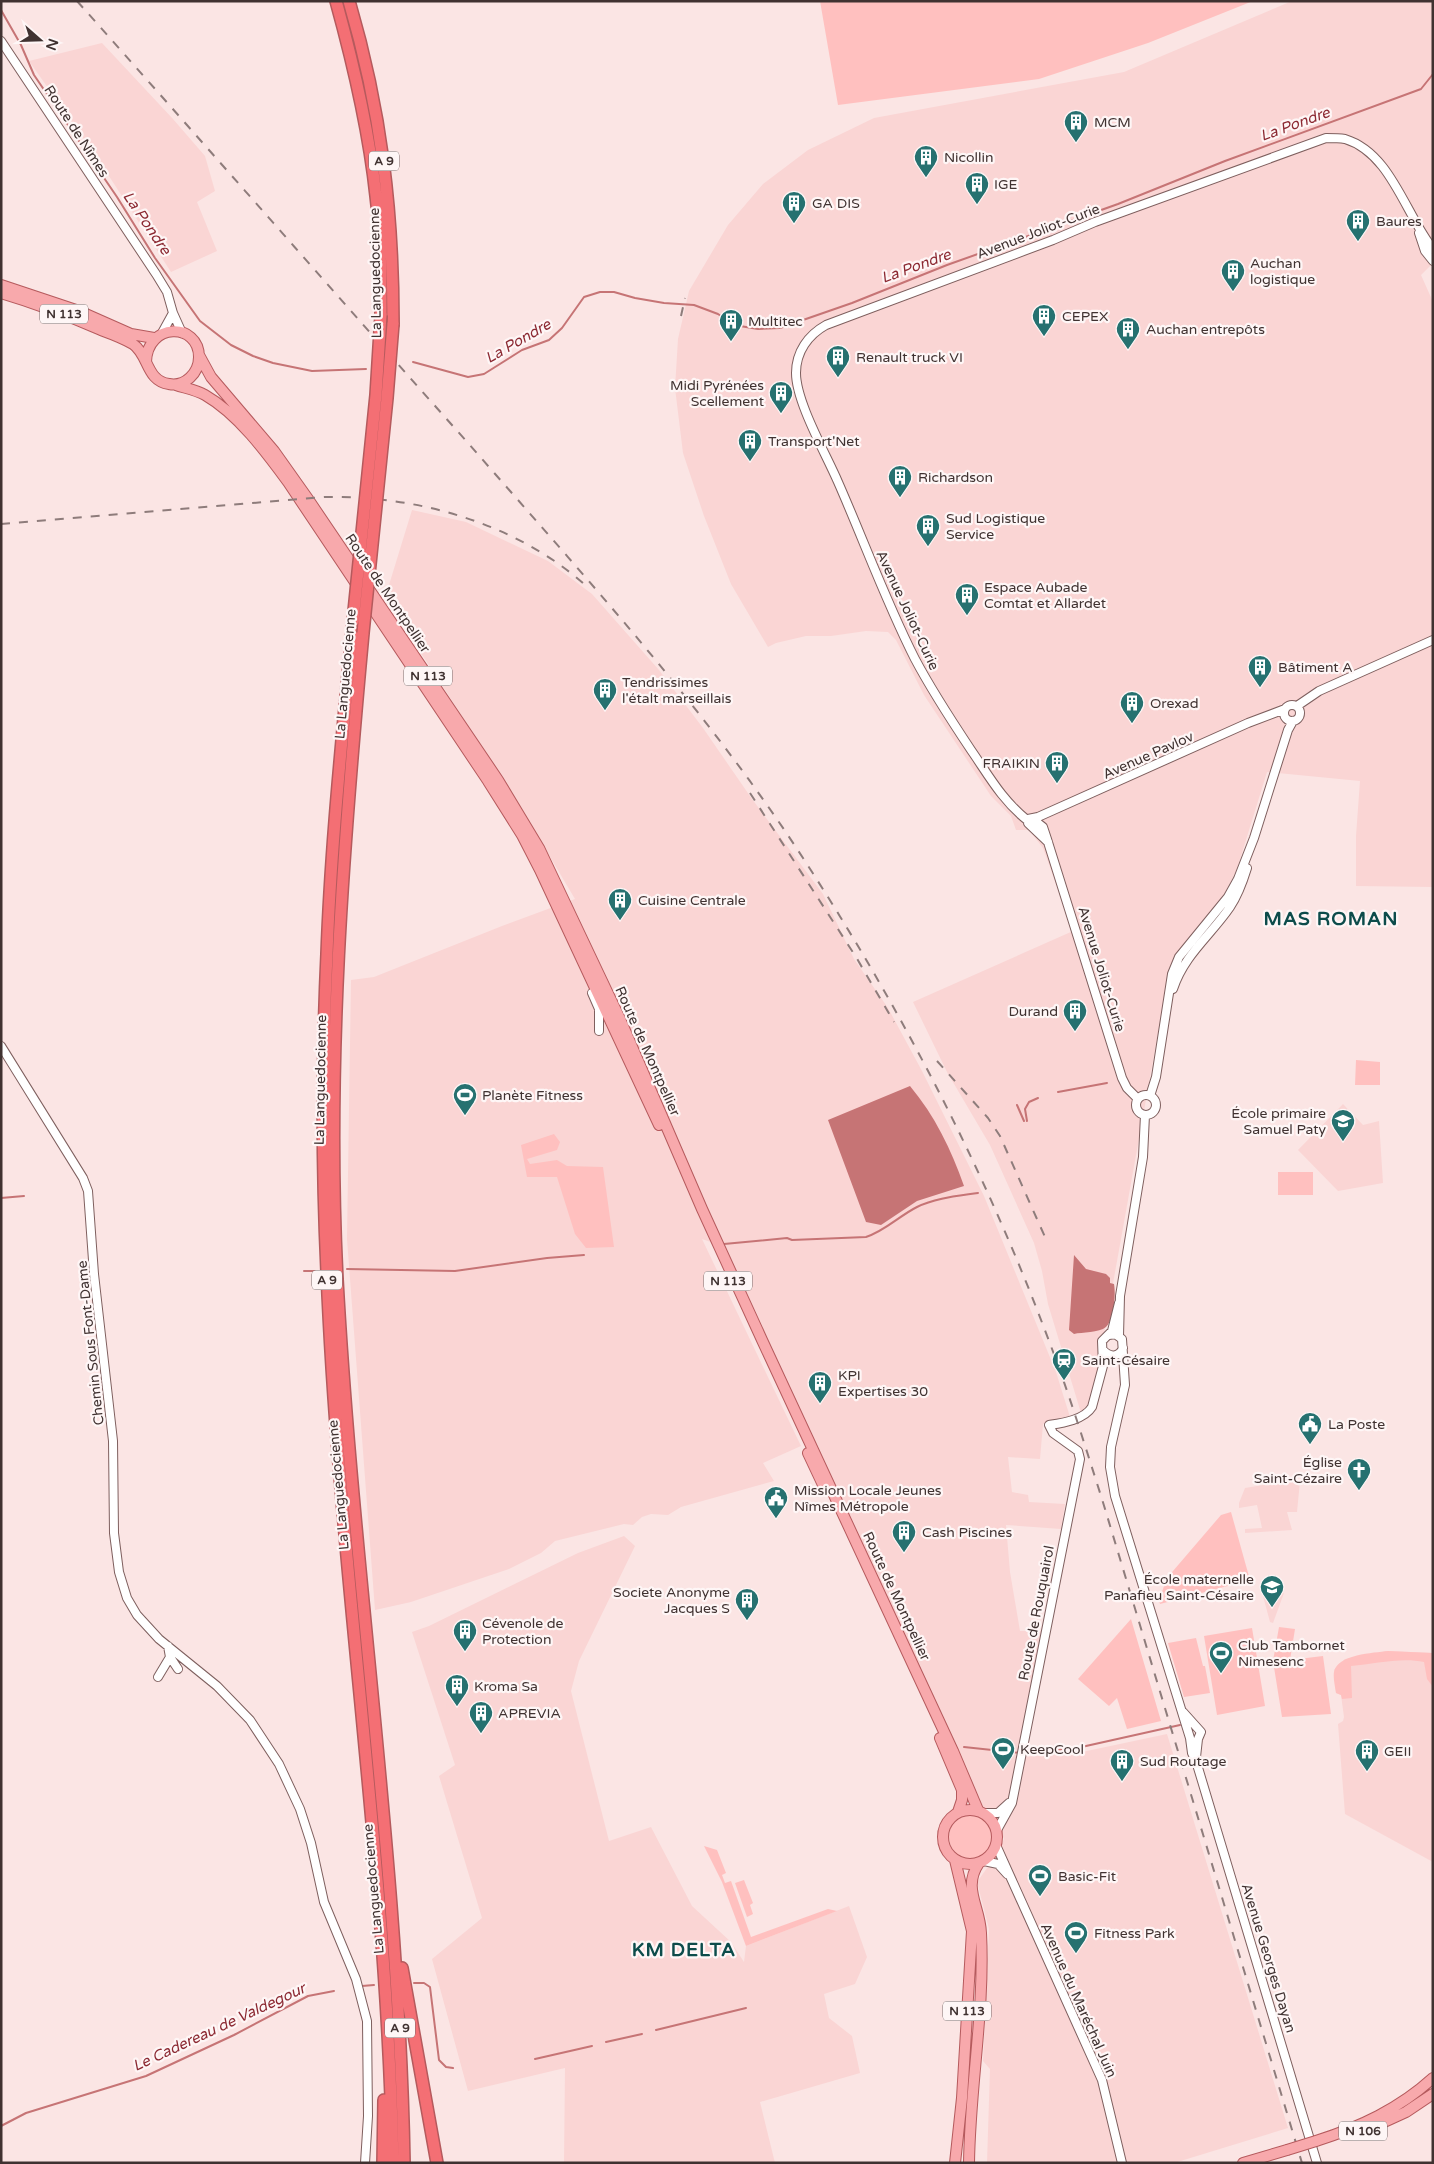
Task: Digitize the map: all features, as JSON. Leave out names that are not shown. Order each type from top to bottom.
[{"type":"highway","name":"La Languedocienne","points":[[336,1],[362,101],[370,149],[379,228],[380,315],[375,405],[333,843],[322,1096],[324,1182],[331,1348],[341,1492],[379,1895],[390,2061],[393,2163]]},
{"type":"highway","name":"La Languedocienne","points":[[349,1],[363,51],[382,146],[392,238],[393,324],[388,398],[363,633],[344,842],[337,950],[333,1086],[334,1182],[344,1375],[400,2024],[404,2163]]},
{"type":"highway","points":[[389,1894],[414,2044],[437,2163]]},
{"type":"highway","points":[[383,2163],[384,2091],[390,2061]]},
{"type":"highway","points":[[430,2121],[442,2163]]},
{"type":"main road","name":"N 113","points":[[1,286],[55,303],[125,335],[141,352],[146,362]]},
{"type":"main road","name":"N 113","points":[[1,293],[125,335],[158,336]]},
{"type":"main road","points":[[175,331],[182,333],[194,342],[200,356],[196,371],[184,382],[176,384],[160,381],[152,376],[146,362],[149,345],[158,336],[175,331]]},
{"type":"main road","name":"Route de Montpellier","points":[[200,356],[211,377],[274,451],[308,499],[498,780],[539,848],[620,1019],[702,1209],[759,1334],[981,1812]]},
{"type":"main road","name":"Route de Montpellier","points":[[176,384],[197,392],[220,406],[264,450],[288,482],[522,835],[577,949],[943,1745],[962,1790],[962,1800],[958,1812]]},
{"type":"main road","points":[[966,1810],[981,1812],[992,1819],[997,1830],[996,1845],[992,1854],[981,1862],[963,1864],[955,1860],[945,1847],[943,1835],[949,1819],[958,1812],[966,1810]]},
{"type":"main road","name":"N 113","points":[[955,1860],[972,1931],[962,2098],[955,2163]]},
{"type":"main road","name":"N 113","points":[[970,2160],[980,1988],[981,1933],[970,1882],[973,1872],[981,1862]]},
{"type":"main road","name":"N 106","points":[[1317,2144],[1373,2120],[1409,2098],[1433,2078]]},
{"type":"main road","name":"N 106","points":[[1243,2163],[1361,2132],[1397,2116],[1433,2094]]},
{"type":"main road","name":"N 106","points":[[1261,2163],[1288,2152]]},
{"type":"street","name":"Route de Nîmes","points":[[1,41],[156,274],[167,292],[173,313],[182,333]]},
{"type":"street","name":"Avenue Joliot-Curie","points":[[1138,1099],[1127,1088],[1122,1078],[1043,827],[1032,822],[1004,799],[941,705],[915,658],[889,605],[838,481],[801,399],[796,372],[800,353],[815,331],[826,325],[1053,240],[1095,222],[1326,138],[1344,139],[1362,147],[1380,161],[1418,228],[1433,249]]},
{"type":"street","name":"Avenue Joliot-Curie","points":[[1418,228],[1420,240],[1433,261]]},
{"type":"street","points":[[158,336],[173,313]]},
{"type":"street","points":[[1150,1096],[1156,1077],[1168,1005],[1175,983],[1186,959],[1230,908],[1237,894],[1248,865],[1254,838],[1288,730],[1287,716],[1298,719],[1298,709],[1314,694],[1433,640]]},
{"type":"street","name":"Avenue Pavlov","points":[[1032,822],[1273,713],[1287,716],[1290,705],[1298,709]]},
{"type":"street","points":[[577,949],[577,959],[599,1009],[599,1031]]},
{"type":"street","name":"Chemin Sous Font-Dame","points":[[1,1046],[83,1178],[88,1191],[94,1274],[113,1441],[114,1532],[119,1572],[128,1598],[137,1615],[189,1665],[217,1686],[250,1720],[279,1764],[300,1809],[311,1842],[324,1902],[356,1978],[366,2021],[368,2116],[365,2163]]},
{"type":"street","points":[[1144,1095],[1150,1096],[1156,1105],[1152,1112],[1145,1115],[1137,1109],[1138,1099],[1144,1095]]},
{"type":"street","points":[[1124,1365],[1103,1350],[1102,1341],[1109,1335],[1114,1324],[1119,1303],[1144,1148],[1145,1115]]},
{"type":"street","points":[[1112,1356],[1119,1354],[1123,1348],[1123,1341],[1119,1336],[1119,1303]]},
{"type":"street","points":[[1109,1335],[1119,1336]]},
{"type":"street","name":"Avenue Georges Dayan","points":[[1123,1348],[1123,1399],[1111,1447],[1110,1467],[1114,1488],[1181,1710],[1192,1737],[1196,1761],[1317,2163]]},
{"type":"street","name":"Route de Rouquairol","points":[[997,1830],[1010,1807],[1013,1797],[1080,1459],[1078,1451],[1052,1433],[1055,1424],[1084,1415],[1092,1407],[1103,1366],[1103,1350]]},
{"type":"street","name":"Route de Rouquairol","points":[[1103,1366],[1112,1356]]},
{"type":"street","points":[[168,1646],[170,1657],[178,1669]]},
{"type":"street","points":[[158,1677],[170,1657]]},
{"type":"street","name":"Avenue Georges Dayan","points":[[1181,1710],[1201,1732],[1192,1737]]},
{"type":"street","points":[[981,1812],[998,1813],[1007,1807],[1013,1797]]},
{"type":"street","name":"Avenue du Maréchal Juin","points":[[996,1845],[1102,2080],[1122,2163]]},
{"type":"street","name":"Avenue du Maréchal Juin","points":[[981,1862],[998,1864],[1011,1880]]},
{"type":"shaded area","points":[[820,1],[1253,1],[1148,43],[1039,79],[838,105]]},
{"type":"shaded area","points":[[1292,1],[1433,1],[1433,263],[1421,275],[1433,302],[1433,887],[1356,886],[1356,836],[1360,781],[1267,772],[1237,869],[1224,895],[1170,966],[1091,1406],[1081,1413],[1048,1304],[1042,1271],[1034,1243],[990,1145],[947,1072],[913,1002],[1073,931],[1043,848],[1029,830],[1016,830],[1011,816],[991,796],[924,695],[896,640],[888,632],[866,631],[831,636],[806,636],[776,643],[768,647],[731,584],[704,516],[683,453],[675,388],[678,339],[689,291],[728,225],[763,184],[808,150],[874,118],[1124,72]]},
{"type":"shaded area","points":[[102,43],[205,156],[215,191],[197,202],[217,251],[171,272],[96,156],[29,61]]},
{"type":"shaded area","points":[[412,510],[466,522],[548,561],[592,594],[659,670],[823,894],[854,959],[888,1008],[922,1071],[984,1196],[1056,1372],[1070,1417],[1043,1424],[1040,1459],[1008,1457],[1012,1492],[1028,1495],[1029,1502],[1065,1504],[1061,1529],[1006,1525],[1010,1572],[1020,1631],[1042,1631],[1017,1756],[1082,1752],[1167,1734],[1288,2128],[1174,2163],[987,2163],[990,2069],[983,2061],[989,1929],[977,1882],[995,1857],[1004,1839],[996,1818],[979,1803],[725,1247],[702,1239],[801,1446],[763,1463],[774,1481],[681,1507],[668,1515],[651,1514],[642,1517],[633,1525],[624,1524],[555,1541],[541,1553],[509,1569],[411,1602],[375,1610],[347,1239],[351,980],[374,977],[575,899],[514,796],[385,598]]},
{"type":"shaded area","points":[[1356,1060],[1380,1062],[1380,1085],[1355,1085]]},
{"type":"shaded area","points":[[910,1086],[927,1109],[941,1133],[954,1159],[964,1186],[917,1201],[881,1225],[866,1222],[828,1120]]},
{"type":"shaded area","name":"École primaire Samuel Paty","points":[[1343,1104],[1363,1125],[1379,1121],[1383,1183],[1338,1191],[1298,1150]]},
{"type":"shaded area","points":[[554,1134],[560,1142],[557,1150],[527,1159],[530,1164],[557,1160],[567,1166],[603,1167],[614,1247],[586,1248],[575,1234],[557,1177],[527,1177],[521,1145]]},
{"type":"shaded area","points":[[1278,1172],[1313,1172],[1313,1195],[1278,1195]]},
{"type":"shaded area","points":[[1074,1255],[1086,1269],[1106,1274],[1110,1278],[1110,1283],[1114,1284],[1113,1313],[1109,1324],[1103,1329],[1074,1334],[1069,1330]]},
{"type":"shaded area","points":[[1292,1480],[1300,1481],[1297,1512],[1287,1512],[1292,1530],[1245,1533],[1245,1529],[1262,1528],[1257,1505],[1239,1508],[1245,1488]]},
{"type":"shaded area","points":[[1231,1512],[1250,1580],[1160,1604],[1159,1600],[1167,1578],[1221,1515]]},
{"type":"shaded area","points":[[624,1536],[635,1546],[579,1661],[571,1691],[609,1841],[651,1827],[692,1906],[731,1942],[744,1962],[746,1946],[849,1906],[867,1957],[855,1984],[824,1994],[829,2018],[852,2036],[860,2073],[760,2102],[775,2163],[564,2163],[565,2068],[468,2091],[432,1959],[482,1918],[439,1776],[455,1765],[412,1632],[429,1626],[578,1553]]},
{"type":"shaded area","name":"École maternelle Panafieu Saint-Césaire","points":[[1260,1585],[1284,1593],[1273,1623],[1270,1622]]},
{"type":"shaded area","points":[[1131,1619],[1161,1721],[1127,1729],[1117,1698],[1109,1706],[1078,1679]]},
{"type":"shaded area","points":[[1279,1627],[1295,1629],[1290,1660],[1323,1656],[1331,1714],[1282,1717],[1273,1661]]},
{"type":"shaded area","points":[[1252,1628],[1265,1706],[1217,1715],[1204,1636]]},
{"type":"shaded area","points":[[1196,1638],[1203,1666],[1205,1666],[1210,1693],[1184,1697],[1168,1643]]},
{"type":"shaded area","points":[[1388,1651],[1433,1653],[1433,1862],[1345,1814],[1338,1724],[1343,1721],[1344,1717],[1341,1695],[1336,1693],[1334,1670],[1345,1659]]},
{"type":"shaded area","points":[[1388,1651],[1433,1653],[1433,1687],[1427,1679],[1424,1662],[1397,1661],[1351,1666],[1352,1698],[1342,1699],[1341,1695],[1336,1693],[1334,1672],[1342,1661],[1365,1654]]},
{"type":"shaded area","points":[[967,1815],[975,1815],[987,1821],[993,1837],[987,1853],[975,1859],[967,1859],[955,1853],[949,1841],[949,1833],[955,1821]]},
{"type":"shaded area","points":[[704,1846],[717,1850],[726,1873],[722,1875],[725,1883],[731,1881],[751,1937],[828,1909],[837,1911],[746,1946],[722,1882]]},
{"type":"shaded area","points":[[744,1880],[753,1903],[750,1905],[753,1914],[747,1917],[735,1883]]},
{"type":"waterway","name":"La Pondre","points":[[1,10],[21,45],[34,75],[117,197],[155,258],[200,321],[231,345],[273,363],[312,371],[366,369]]},
{"type":"waterway","name":"La Pondre","points":[[413,362],[468,377],[484,374],[522,350],[549,340],[562,328],[584,297],[600,292],[614,292],[664,303],[694,305],[718,314],[734,325],[758,329],[780,328],[852,303],[947,265],[1118,204],[1225,161],[1421,89],[1433,74]]},
{"type":"waterway","points":[[1058,1092],[1107,1083]]},
{"type":"waterway","points":[[1027,1121],[1025,1109],[1029,1102],[1038,1098]]},
{"type":"waterway","points":[[1017,1105],[1024,1121]]},
{"type":"waterway","points":[[724,1244],[787,1238],[792,1240],[866,1237],[931,1201],[978,1193]]},
{"type":"waterway","points":[[1,1198],[24,1196]]},
{"type":"waterway","points":[[347,1269],[455,1271],[547,1258],[584,1255]]},
{"type":"waterway","points":[[304,1271],[317,1271]]},
{"type":"waterway","points":[[1025,1753],[1077,1748],[1180,1725]]},
{"type":"waterway","points":[[964,1747],[1020,1753]]},
{"type":"waterway","name":"Le Cadereau de Valdegour","points":[[414,1983],[424,1983],[430,1987],[439,2060],[446,2067],[453,2068]]},
{"type":"waterway","points":[[362,1986],[374,1985]]},
{"type":"waterway","name":"Le Cadereau de Valdegour","points":[[1,2126],[26,2113],[146,2076],[234,2035],[308,1996],[334,1991]]},
{"type":"waterway","points":[[656,2030],[746,2008]]},
{"type":"waterway","points":[[606,2042],[642,2034]]},
{"type":"waterway","points":[[535,2059],[592,2046]]},
{"type":"railway","points":[[77,1],[600,594],[685,697],[766,803],[803,858],[839,915],[908,1033],[940,1093],[998,1216],[1024,1278],[1077,1420],[1302,2163]]},
{"type":"railway","points":[[681,316],[685,298]]},
{"type":"railway","points":[[1,524],[325,497],[394,501],[463,517],[496,529],[527,544],[557,563],[584,584]]},
{"type":"railway","points":[[750,793],[856,957],[894,1022]]},
{"type":"railway","points":[[937,1061],[988,1118],[1000,1136],[1045,1237]]},
{"type":"place","name":"MCM","points":[[1076,143]]},
{"type":"place","name":"Nicollin","points":[[926,178]]},
{"type":"place","name":"IGE","points":[[977,205]]},
{"type":"place","name":"GA DIS","points":[[794,224]]},
{"type":"place","name":"Baures","points":[[1358,242]]},
{"type":"place","name":"Auchan logistique","points":[[1233,292]]},
{"type":"place","name":"CEPEX","points":[[1044,337]]},
{"type":"place","name":"Multitec","points":[[731,342]]},
{"type":"place","name":"Auchan entrepôts","points":[[1128,350]]},
{"type":"place","name":"Renault truck VI","points":[[838,378]]},
{"type":"place","name":"Midi Pyrénées Scellement","points":[[781,414]]},
{"type":"place","name":"Transport'Net","points":[[750,462]]},
{"type":"place","name":"Richardson","points":[[900,498]]},
{"type":"place","name":"Sud Logistique Service","points":[[928,547]]},
{"type":"place","name":"Espace Aubade Comtat et Allardet","points":[[967,616]]},
{"type":"place","name":"Bâtiment A","points":[[1260,688]]},
{"type":"place","name":"Tendrissimes l'étalt marseillais","points":[[605,711]]},
{"type":"place","name":"Orexad","points":[[1132,724]]},
{"type":"place","name":"FRAIKIN","points":[[1057,784]]},
{"type":"place","name":"Cuisine Centrale","points":[[620,921]]},
{"type":"place","name":"Durand","points":[[1075,1032]]},
{"type":"place","name":"Planète Fitness","points":[[465,1116]]},
{"type":"place","name":"École primaire Samuel Paty","points":[[1343,1142]]},
{"type":"place","name":"Saint-Césaire","points":[[1064,1381]]},
{"type":"place","name":"KPI Expertises 30","points":[[820,1404]]},
{"type":"place","name":"La Poste","points":[[1310,1445]]},
{"type":"place","name":"Église Saint-Cézaire","points":[[1359,1491]]},
{"type":"place","name":"Mission Locale Jeunes Nîmes Métropole","points":[[776,1519]]},
{"type":"place","name":"Cash Piscines","points":[[904,1553]]},
{"type":"place","name":"École maternelle Panafieu Saint-Césaire","points":[[1272,1608]]},
{"type":"place","name":"Societe Anonyme Jacques S","points":[[747,1621]]},
{"type":"place","name":"Cévenole de Protection","points":[[465,1652]]},
{"type":"place","name":"Club Tambornet Nimesenc","points":[[1221,1674]]},
{"type":"place","name":"Kroma Sa","points":[[457,1707]]},
{"type":"place","name":"APREVIA","points":[[481,1734]]},
{"type":"place","name":"KeepCool","points":[[1003,1770]]},
{"type":"place","name":"GEII","points":[[1367,1772]]},
{"type":"place","name":"Sud Routage","points":[[1122,1782]]},
{"type":"place","name":"Basic-Fit","points":[[1040,1897]]},
{"type":"place","name":"Fitness Park","points":[[1076,1954]]},
{"type":"district","name":"MAS ROMAN","points":[[1331,918]]},
{"type":"district","name":"KM DELTA","points":[[684,1949]]}]
